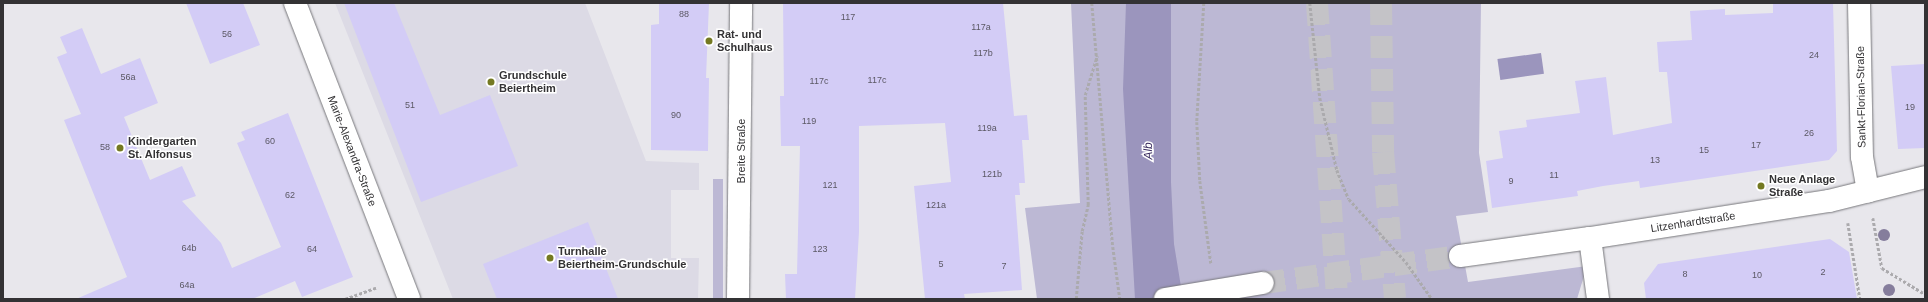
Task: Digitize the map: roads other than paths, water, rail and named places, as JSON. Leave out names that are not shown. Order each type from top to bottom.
[{"type":"street","name":"Marie-Alexandra-Straße","points":[[295,3],[405,290]]},
{"type":"street","name":"Breite Straße","points":[[738,299],[741,3]]},
{"type":"street","name":"Sankt-Florian-Straße","points":[[1860,3],[1862,157],[1868,192]]},
{"type":"street","name":"Litzenhardtstraße","points":[[1460,256],[1590,238],[1844,197],[1925,177]]},
{"type":"street","points":[[1590,238],[1598,299]]},
{"type":"street","points":[[1165,299],[1215,289],[1263,283]]},
{"type":"water","name":"Alb","points":[[1126,3],[1171,3],[1171,182],[1174,244],[1183,299],[1135,299],[1123,89]]},
{"type":"water","points":[[1541,53],[1544,74],[1500,80],[1497,59]]},
{"type":"tunnel","points":[[1317,3],[1337,299]]},
{"type":"tunnel","points":[[1381,3],[1383,152],[1395,299]]},
{"type":"tunnel","points":[[1263,283],[1460,256]]},
{"type":"place","name":"Rat- und Schulhaus","points":[[709,41]]},
{"type":"place","name":"Grundschule Beiertheim","points":[[491,82]]},
{"type":"place","name":"Kindergarten St. Alfonsus","points":[[120,148]]},
{"type":"place","name":"Neue Anlage Straße","points":[[1761,186]]},
{"type":"place","name":"Turnhalle Beiertheim-Grundschule","points":[[550,258]]}]
